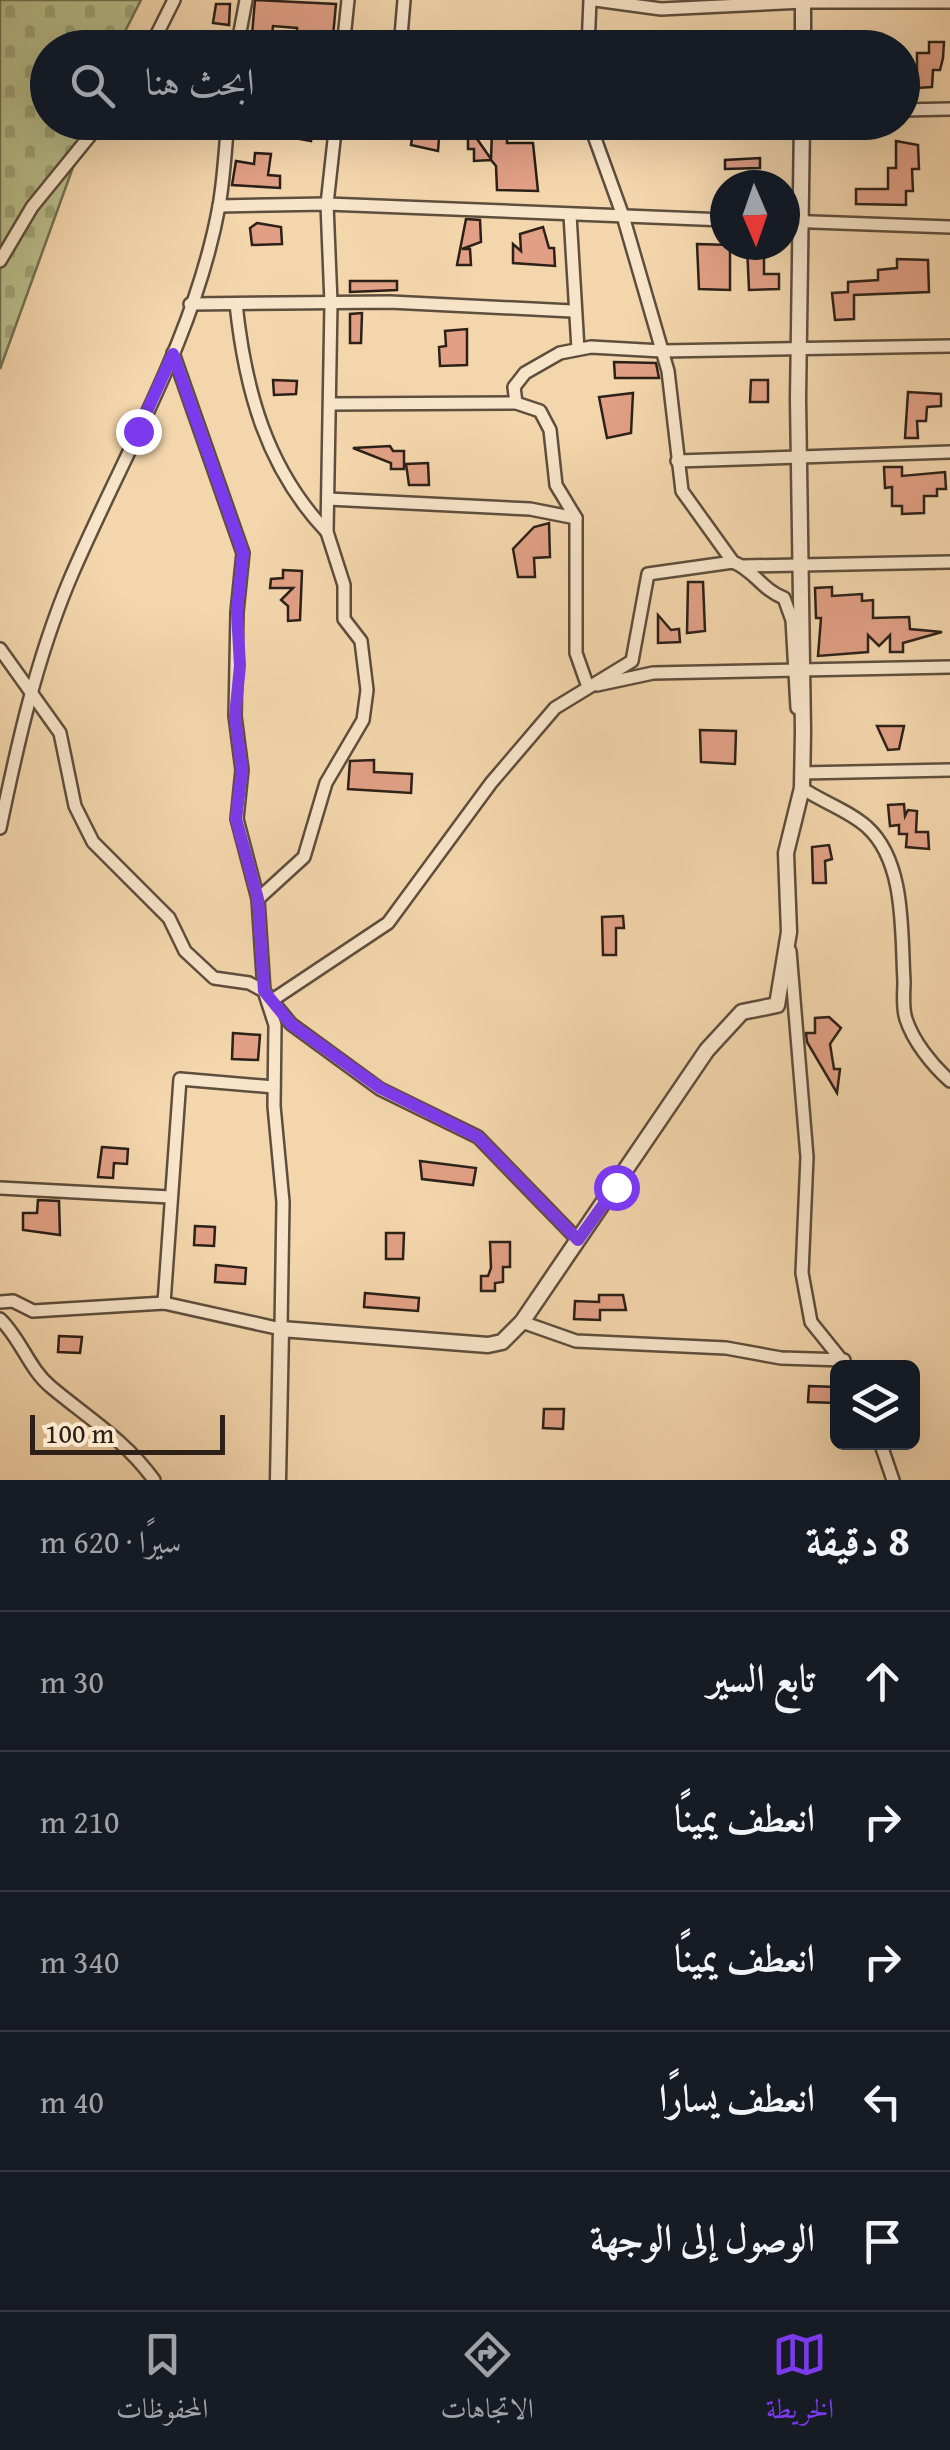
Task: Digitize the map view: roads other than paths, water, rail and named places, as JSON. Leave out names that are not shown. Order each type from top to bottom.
[{"type":"street","points":[[159,30],[174,0]]},
{"type":"street","points":[[240,30],[246,0]]},
{"type":"street","points":[[345,30],[348,0]]},
{"type":"street","points":[[402,30],[404,0]]},
{"type":"street","points":[[590,30],[593,0],[661,9],[803,1],[950,2]]},
{"type":"street","points":[[803,1],[803,30]]},
{"type":"street","points":[[920,110],[950,110]]},
{"type":"street","points":[[0,260],[32,208],[87,140]]},
{"type":"street","points":[[0,828],[29,691],[69,581],[173,354],[190,304],[219,206],[226,140]]},
{"type":"street","points":[[258,899],[304,856],[326,783],[363,720],[367,690],[362,641],[344,619],[344,586],[327,532],[331,303],[327,204],[334,140]]},
{"type":"street","points":[[596,140],[623,216],[662,350],[675,404],[682,491],[738,564],[767,592],[784,598],[792,620],[799,670]]},
{"type":"street","points":[[798,170],[800,140]]},
{"type":"street","points":[[219,206],[327,204],[710,219]]},
{"type":"street","points":[[570,216],[572,310],[578,350]]},
{"type":"street","points":[[800,222],[950,227]]},
{"type":"street","points":[[795,260],[801,780],[786,854],[792,1020],[807,1157],[802,1273],[812,1322],[843,1360]]},
{"type":"street","points":[[190,304],[331,303],[572,310]]},
{"type":"street","points":[[236,304],[249,396],[298,499],[327,532]]},
{"type":"street","points":[[516,403],[514,387],[525,373],[560,353],[578,350],[950,346]]},
{"type":"street","points":[[173,354],[243,553],[237,612],[240,666],[235,716],[242,770],[236,819],[258,899],[267,998],[275,1024],[274,1087],[283,1202],[278,1480]]},
{"type":"street","points":[[331,404],[516,403],[540,411],[550,430],[556,485],[576,518],[576,653],[588,687]]},
{"type":"street","points":[[677,461],[950,452]]},
{"type":"street","points":[[328,499],[530,509],[576,518]]},
{"type":"street","points":[[267,998],[388,923],[491,784],[555,708],[632,661],[648,574],[738,564],[950,562]]},
{"type":"street","points":[[0,648],[60,733],[74,806],[93,842],[168,918],[185,951],[214,978],[249,982],[291,1024],[380,1088],[478,1137],[578,1240]]},
{"type":"street","points":[[588,687],[652,674],[950,668]]},
{"type":"street","points":[[801,780],[950,770]]},
{"type":"street","points":[[801,780],[866,825],[887,858],[900,928],[904,1015],[915,1038],[950,1080]]},
{"type":"street","points":[[0,1302],[13,1301],[33,1311],[164,1303],[282,1329],[488,1345],[502,1342],[522,1322],[707,1050],[742,1012],[778,1005],[789,932]]},
{"type":"street","points":[[164,1303],[180,1079],[274,1087]]},
{"type":"street","points":[[0,1188],[170,1197]]},
{"type":"street","points":[[0,1319],[18,1336],[49,1386],[122,1441],[154,1480]]},
{"type":"street","points":[[522,1322],[576,1341],[726,1348],[830,1363]]},
{"type":"street","points":[[883,1450],[893,1480]]}]
